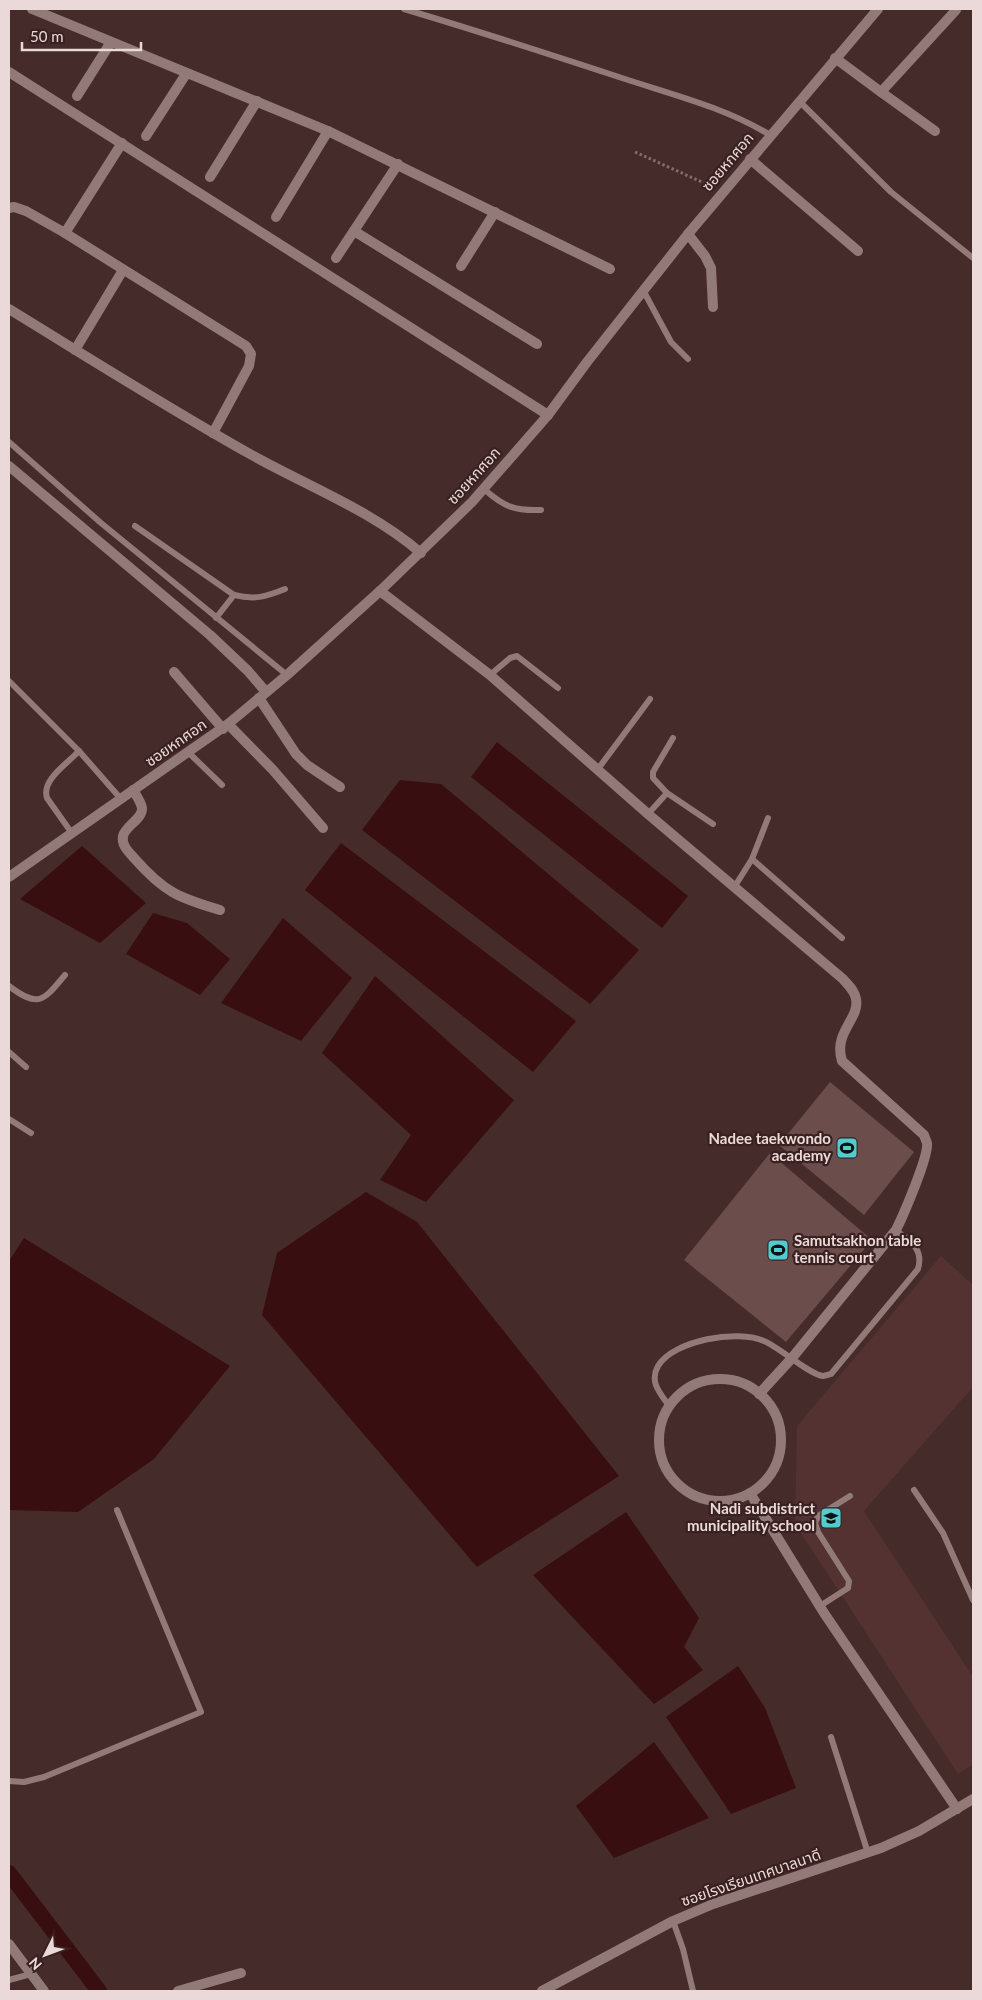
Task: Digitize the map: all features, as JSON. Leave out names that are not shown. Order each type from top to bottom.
[{"type":"street","points":[[32,9],[328,131],[610,269]]},
{"type":"street","name":"ซอยหกศอก","points":[[9,877],[68,828],[117,795],[134,790],[189,753],[222,725],[263,695],[288,675],[420,553],[484,489],[548,415],[688,234],[878,9]]},
{"type":"street","points":[[881,92],[956,10]]},
{"type":"street","points":[[77,96],[111,42]]},
{"type":"street","points":[[835,58],[935,131]]},
{"type":"street","points":[[9,72],[548,415]]},
{"type":"street","points":[[146,136],[186,74]]},
{"type":"street","points":[[210,177],[258,101]]},
{"type":"street","points":[[276,217],[328,131]]},
{"type":"street","points":[[64,233],[122,143]]},
{"type":"street","points":[[750,159],[858,251]]},
{"type":"street","points":[[336,258],[398,164]]},
{"type":"street","points":[[9,208],[14,207],[26,211],[64,233],[246,346],[251,354],[249,366],[213,433]]},
{"type":"street","points":[[461,266],[495,212]]},
{"type":"street","points":[[354,231],[537,344]]},
{"type":"street","points":[[688,234],[705,256],[711,268],[713,308]]},
{"type":"street","points":[[76,350],[123,270]]},
{"type":"street","points":[[9,309],[213,433],[399,535],[420,553]]},
{"type":"street","points":[[9,466],[210,635],[248,671],[259,683],[263,695],[296,754],[307,765],[340,787]]},
{"type":"street","points":[[380,591],[490,675],[648,814],[829,966],[853,991],[857,1000],[840,1040],[839,1053],[842,1061],[924,1135],[927,1144],[924,1157],[907,1209],[896,1230],[792,1358],[759,1394]]},
{"type":"street","points":[[174,672],[202,706],[273,770],[323,828]]},
{"type":"street","points":[[134,790],[142,808],[141,812],[124,833],[122,839],[125,848],[148,874],[166,890],[189,901],[220,910]]},
{"type":"street","points":[[717,1380],[740,1383],[759,1394],[768,1403],[778,1424],[780,1446],[776,1463],[768,1478],[750,1493],[728,1501],[711,1500],[694,1495],[675,1482],[663,1462],[659,1439],[664,1416],[669,1406],[681,1394],[695,1385],[717,1380]]},
{"type":"street","points":[[750,1493],[820,1606],[957,1809]]},
{"type":"street","name":"ซอยโรงเรียนเทศบาลนาดี","points":[[542,1991],[673,1921],[713,1904],[868,1853],[919,1831],[973,1799]]},
{"type":"street","points":[[9,1944],[44,1991]]},
{"type":"street","points":[[178,1991],[241,1973]]},
{"type":"lane","points":[[404,9],[679,96],[744,120],[770,135]]},
{"type":"lane","points":[[800,101],[891,192],[973,258]]},
{"type":"lane","points":[[643,290],[671,342],[688,359]]},
{"type":"lane","points":[[9,442],[101,523],[288,675]]},
{"type":"lane","points":[[484,489],[498,502],[513,508],[541,510]]},
{"type":"lane","points":[[135,526],[234,595],[250,598],[264,597],[285,589]]},
{"type":"lane","points":[[216,618],[234,595]]},
{"type":"lane","points":[[490,675],[510,658],[517,656],[558,688]]},
{"type":"lane","points":[[9,681],[80,751],[117,795]]},
{"type":"lane","points":[[598,769],[650,699]]},
{"type":"lane","points":[[673,738],[654,772],[653,778],[667,793],[713,824]]},
{"type":"lane","points":[[68,828],[45,793],[47,785],[80,751]]},
{"type":"lane","points":[[189,753],[222,785]]},
{"type":"lane","points":[[648,814],[667,793]]},
{"type":"lane","points":[[735,886],[752,859],[768,818]]},
{"type":"lane","points":[[752,859],[842,938]]},
{"type":"lane","points":[[9,986],[29,999],[41,999],[48,996],[65,975]]},
{"type":"lane","points":[[9,1052],[26,1067]]},
{"type":"lane","points":[[9,1119],[31,1133]]},
{"type":"lane","points":[[669,1406],[656,1389],[654,1374],[660,1364],[672,1352],[691,1344],[718,1337],[744,1336],[764,1340],[814,1372],[824,1376],[831,1374],[918,1269],[921,1259],[917,1248],[896,1230]]},
{"type":"lane","points":[[914,1490],[942,1533],[973,1600]]},
{"type":"lane","points":[[820,1606],[848,1588],[849,1581],[818,1532],[815,1523],[818,1516],[850,1496]]},
{"type":"lane","points":[[9,1781],[24,1782],[44,1777],[201,1712],[117,1510]]},
{"type":"lane","points":[[831,1737],[868,1853]]},
{"type":"lane","points":[[673,1921],[683,1949],[692,1991]]},
{"type":"lane","points":[[9,1980],[31,1974]]},
{"type":"path","points":[[635,152],[702,180],[723,192]]},
{"type":"shaded area","points":[[497,742],[688,896],[662,928],[471,777]]},
{"type":"shaded area","points":[[400,780],[441,784],[639,950],[590,1004],[362,830]]},
{"type":"shaded area","points":[[341,843],[576,1021],[533,1072],[305,890]]},
{"type":"shaded area","points":[[82,846],[146,903],[100,943],[20,899]]},
{"type":"shaded area","points":[[153,913],[187,923],[230,959],[200,995],[126,954]]},
{"type":"shaded area","points":[[283,918],[352,978],[301,1041],[221,1003]]},
{"type":"shaded area","points":[[375,976],[514,1100],[426,1202],[380,1180],[411,1135],[322,1053]]},
{"type":"shaded area","name":"Nadee taekwondo academy","points":[[830,1082],[914,1152],[864,1215],[779,1145]]},
{"type":"shaded area","name":"Samutsakhon table tennis court","points":[[770,1153],[872,1240],[786,1342],[684,1260]]},
{"type":"shaded area","points":[[366,1192],[417,1222],[619,1476],[477,1567],[262,1315],[277,1253]]},
{"type":"shaded area","points":[[24,1238],[230,1366],[154,1459],[78,1512],[9,1510],[9,1261]]},
{"type":"shaded area","name":"Nadi subdistrict municipality school","points":[[941,1256],[973,1285],[973,1387],[864,1511],[973,1677],[973,1764],[958,1774],[795,1524],[797,1426]]},
{"type":"shaded area","points":[[626,1512],[699,1618],[684,1647],[703,1670],[654,1704],[533,1575]]},
{"type":"shaded area","points":[[738,1666],[765,1708],[796,1788],[731,1814],[666,1717]]},
{"type":"shaded area","points":[[654,1742],[709,1818],[614,1858],[576,1806]]},
{"type":"waterway","points":[[9,1873],[99,1991]]},
{"type":"place","name":"Nadee taekwondo academy","points":[[847,1148]]},
{"type":"place","name":"Samutsakhon table tennis court","points":[[778,1250]]},
{"type":"place","name":"Nadi subdistrict municipality school","points":[[831,1518]]}]
